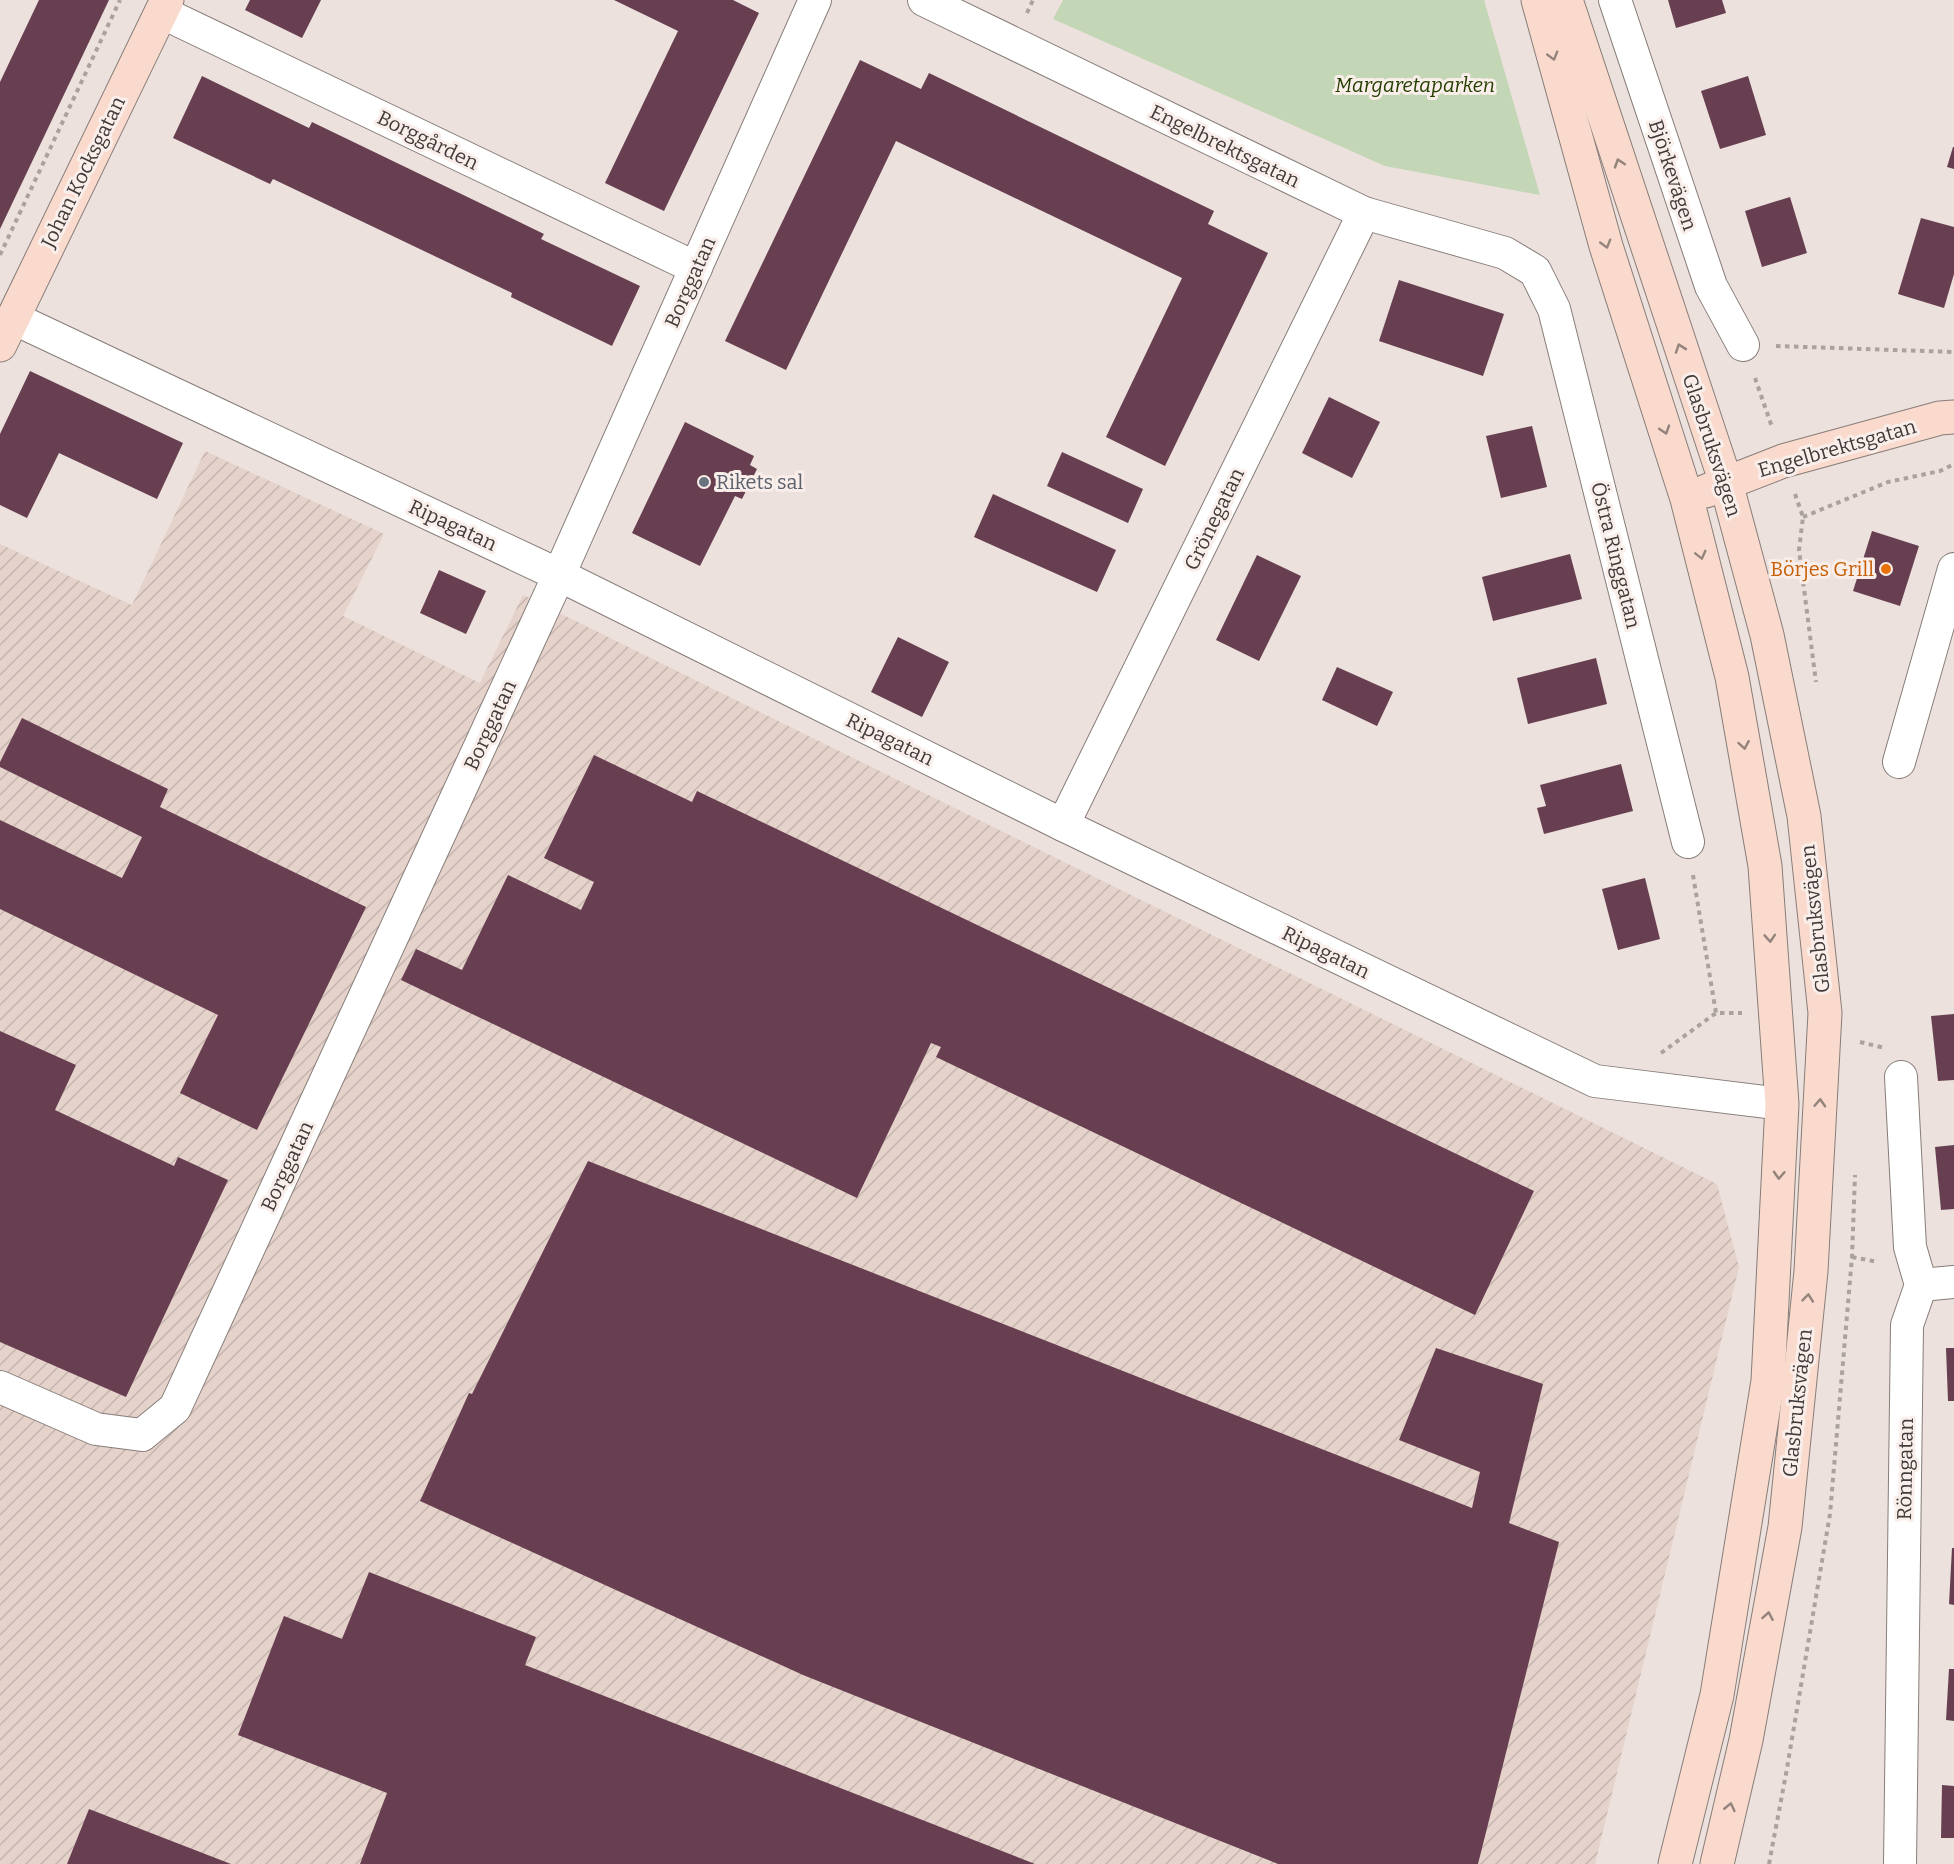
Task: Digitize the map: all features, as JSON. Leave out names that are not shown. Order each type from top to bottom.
[{"type":"main road","name":"Glasbruksvägen","points":[[1538,0],[1606,246],[1687,499],[1732,676],[1765,866],[1776,1011],[1782,1104],[1768,1381],[1717,1695],[1675,1864]]},
{"type":"main road","name":"Glasbruksvägen","points":[[1566,0],[1726,483],[1767,635],[1804,816],[1825,1013],[1811,1271],[1785,1527],[1746,1740],[1717,1864]]},
{"type":"main road","name":"Johan Kocksgatan","points":[[7,331],[164,6]]},
{"type":"main road","name":"Engelbrektsgatan","points":[[1687,499],[1783,460],[1940,418],[1954,417]]},
{"type":"street","name":"Borggatan","points":[[0,1387],[96,1429],[142,1435],[175,1408],[559,575],[815,0]]},
{"type":"street","name":"Engelbrektsgatan","points":[[924,0],[1364,213],[1505,253],[1535,271]]},
{"type":"street","name":"Björkevägen","points":[[1615,0],[1711,286],[1743,345]]},
{"type":"street","name":"Borggården","points":[[164,6],[696,268]]},
{"type":"street","name":"Grönegatan","points":[[1063,825],[1364,213]]},
{"type":"street","name":"Östra Ringgatan","points":[[1535,271],[1554,309],[1688,842]]},
{"type":"street","name":"Ripagatan","points":[[7,331],[559,575],[1063,825],[1595,1082],[1782,1104]]},
{"type":"street","points":[[1899,762],[1954,569]]},
{"type":"street","points":[[1901,1077],[1910,1247],[1921,1285],[1954,1282]]},
{"type":"street","name":"Rönngatan","points":[[1900,1864],[1907,1325],[1921,1285]]},
{"type":"path","points":[[0,255],[120,0]]},
{"type":"path","points":[[1743,345],[1954,352]]},
{"type":"path","points":[[1803,517],[1888,482],[1940,471],[1954,464]]},
{"type":"path","points":[[1688,842],[1716,1013]]},
{"type":"path","points":[[1653,1056],[1663,1053],[1716,1013],[1776,1011]]},
{"type":"shaded area","points":[[205,451],[384,534],[343,616],[480,683],[523,595],[1717,1184],[1739,1267],[1595,1864],[0,1864],[0,544],[132,605]]},
{"type":"green space","name":"Margaretaparken","points":[[1063,0],[1484,0],[1540,195],[1385,166],[1053,19]]},
{"type":"building","points":[[39,0],[109,0],[0,229],[0,82]]},
{"type":"building","points":[[250,0],[321,0],[302,38],[245,10]]},
{"type":"building","points":[[614,0],[733,0],[759,13],[664,211],[605,183],[678,31]]},
{"type":"building","points":[[1668,0],[1722,0],[1726,13],[1676,28]]},
{"type":"building","points":[[860,60],[921,89],[929,73],[1214,211],[1208,224],[1268,253],[1165,466],[1106,437],[1182,278],[896,141],[786,370],[725,341]]},
{"type":"building","points":[[202,76],[309,128],[312,122],[544,234],[541,239],[640,286],[612,346],[511,297],[512,293],[273,179],[270,184],[173,138]]},
{"type":"building","points":[[1748,76],[1766,135],[1720,149],[1701,91]]},
{"type":"building","points":[[1954,147],[1954,169],[1947,167]]},
{"type":"building","points":[[1790,197],[1807,253],[1762,267],[1745,211]]},
{"type":"building","points":[[1921,218],[1954,227],[1954,274],[1944,308],[1898,294]]},
{"type":"building","points":[[1399,280],[1504,314],[1483,376],[1379,341]]},
{"type":"building","points":[[30,371],[183,443],[157,499],[59,453],[27,518],[0,505],[0,434]]},
{"type":"building","points":[[1329,397],[1380,422],[1352,478],[1302,453]]},
{"type":"building","name":"Rikets sal","points":[[685,422],[754,456],[750,465],[757,469],[742,499],[735,496],[700,566],[632,533]]},
{"type":"building","points":[[1532,426],[1547,487],[1501,498],[1486,436]]},
{"type":"building","points":[[1062,452],[1143,489],[1128,523],[1047,486]]},
{"type":"building","points":[[993,494],[1116,550],[1097,592],[974,537]]},
{"type":"building","name":"Börjes Grill","points":[[1872,531],[1919,546],[1900,606],[1853,591]]},
{"type":"building","points":[[1570,554],[1582,599],[1493,621],[1482,577]]},
{"type":"building","points":[[1257,555],[1301,576],[1259,661],[1216,640]]},
{"type":"building","points":[[439,570],[486,591],[466,634],[420,613]]},
{"type":"building","points":[[898,637],[949,662],[922,717],[871,692]]},
{"type":"building","points":[[1596,658],[1607,704],[1528,724],[1517,678]]},
{"type":"building","points":[[1337,667],[1393,692],[1377,726],[1322,700]]},
{"type":"building","points":[[22,718],[168,789],[160,807],[366,907],[257,1130],[180,1093],[218,1015],[0,909],[0,820],[122,878],[142,837],[0,767],[0,762]]},
{"type":"building","points":[[594,755],[692,802],[697,791],[1534,1191],[1475,1315],[936,1057],[941,1047],[931,1043],[857,1198],[401,980],[416,949],[462,970],[508,875],[581,910],[594,882],[544,858]]},
{"type":"building","points":[[1621,764],[1633,811],[1544,834],[1537,808],[1546,806],[1540,785]]},
{"type":"building","points":[[1645,878],[1660,939],[1618,950],[1602,889]]},
{"type":"building","points":[[1954,1014],[1954,1080],[1938,1081],[1931,1016]]},
{"type":"building","points":[[0,1031],[76,1065],[55,1110],[174,1166],[178,1157],[228,1180],[126,1397],[0,1342]]},
{"type":"building","points":[[1954,1145],[1954,1209],[1941,1210],[1935,1147]]},
{"type":"building","points":[[588,1161],[1472,1508],[1480,1472],[1399,1440],[1436,1348],[1543,1384],[1509,1523],[1559,1542],[1478,1864],[1278,1864],[803,1675],[420,1501],[469,1393],[472,1394]]},
{"type":"building","points":[[1946,1348],[1954,1348],[1954,1401],[1948,1401]]},
{"type":"building","points":[[1952,1548],[1954,1548],[1954,1605],[1949,1604]]},
{"type":"building","points":[[369,1572],[536,1637],[525,1665],[1035,1864],[360,1864],[387,1793],[238,1735],[284,1616],[342,1639]]},
{"type":"building","points":[[1949,1669],[1954,1669],[1954,1721],[1946,1720]]},
{"type":"building","points":[[1942,1785],[1954,1786],[1954,1838],[1941,1838]]},
{"type":"building","points":[[89,1809],[231,1864],[67,1864]]},
{"type":"place","name":"Rikets sal","points":[[704,482]]},
{"type":"place","name":"Börjes Grill","points":[[1886,569]]}]
